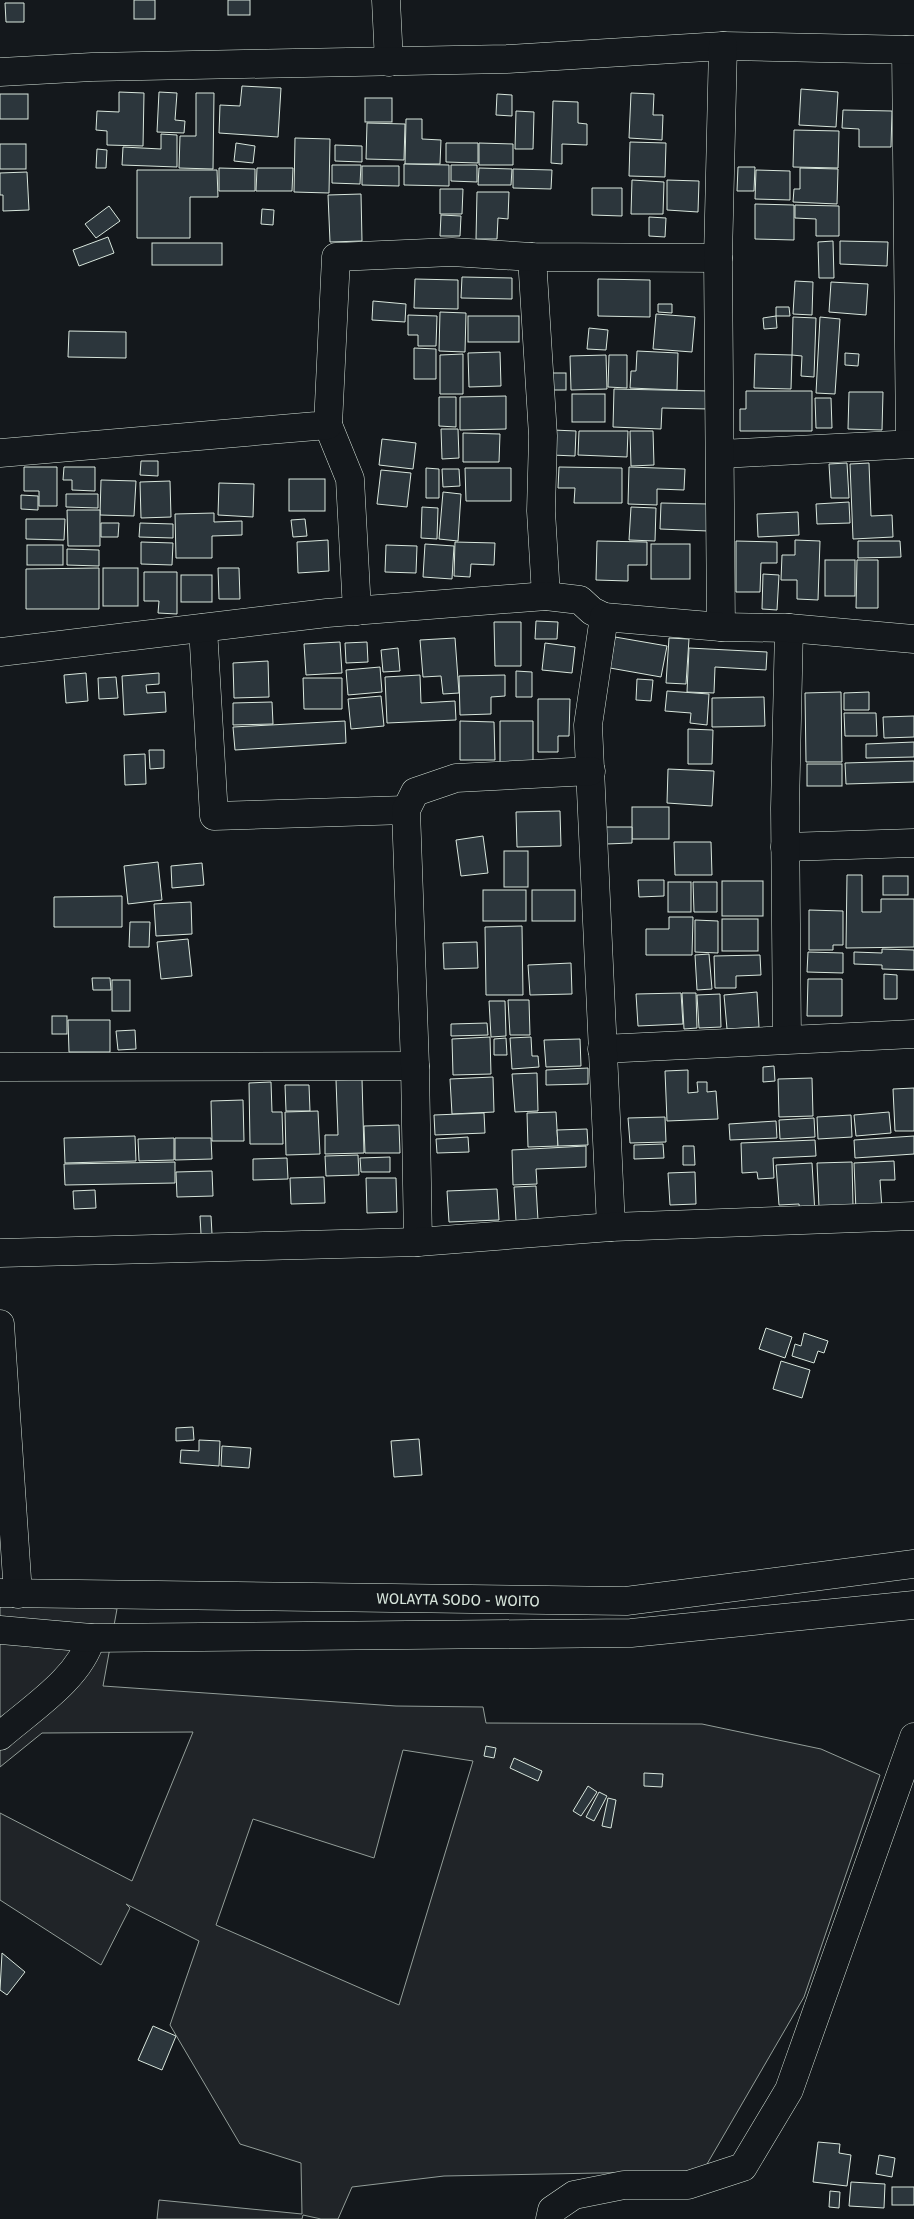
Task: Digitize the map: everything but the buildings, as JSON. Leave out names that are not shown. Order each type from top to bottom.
[{"type":"main road","points":[[386,0],[389,62]]},
{"type":"main road","points":[[721,627],[718,258],[723,46]]},
{"type":"main road","points":[[0,72],[92,67],[507,59],[723,46],[910,50],[912,444],[721,454]]},
{"type":"main road","points":[[357,611],[350,479],[328,425],[336,258],[452,252],[532,257],[718,258]]},
{"type":"main road","points":[[532,257],[543,436],[541,511],[546,596]]},
{"type":"main road","points":[[0,453],[328,425]]},
{"type":"main road","points":[[0,652],[357,611],[546,596],[580,600],[592,611],[604,617],[721,627],[789,628],[914,639]]},
{"type":"main road","points":[[604,617],[588,725],[611,1227]]},
{"type":"main road","points":[[203,628],[214,816],[406,810]]},
{"type":"main road","points":[[787,1039],[785,847],[789,628]]},
{"type":"main road","points":[[418,1242],[415,1066],[406,810],[416,792],[456,778],[591,771]]},
{"type":"main road","points":[[785,847],[914,843]]},
{"type":"main road","points":[[602,1049],[914,1034]]},
{"type":"main road","points":[[0,1067],[415,1066]]},
{"type":"main road","points":[[0,1253],[418,1242],[611,1227],[914,1216]]},
{"type":"main road","points":[[0,1324],[9,1594]]},
{"type":"main road","name":"WOLAYTA SODO - WOITO","points":[[9,1594],[626,1601],[914,1564]]},
{"type":"main road","points":[[0,1630],[91,1638],[631,1633],[914,1605]]},
{"type":"main road","points":[[0,1736],[72,1675],[87,1653],[91,1638]]},
{"type":"main road","points":[[550,2219],[552,2210],[574,2194],[624,2185],[688,2185],[743,2167],[789,2090],[914,1737]]},
{"type":"shaded area","points":[[0,1602],[79,1604],[117,1609],[103,1686],[396,1706],[483,1707],[486,1723],[702,1724],[821,1749],[880,1775],[804,1997],[703,2171],[444,2176],[352,2187],[338,2219],[321,2219],[303,2215],[302,2219],[157,2219],[159,2200],[302,2214],[301,2163],[240,2144],[170,2025],[199,1941],[126,1904],[130,1908],[101,1965],[0,1900],[0,1813],[132,1881],[193,1732],[42,1733],[0,1767]],"holes":[[[403,1750],[473,1761],[399,2005],[216,1925],[253,1819],[374,1858]]]}]
